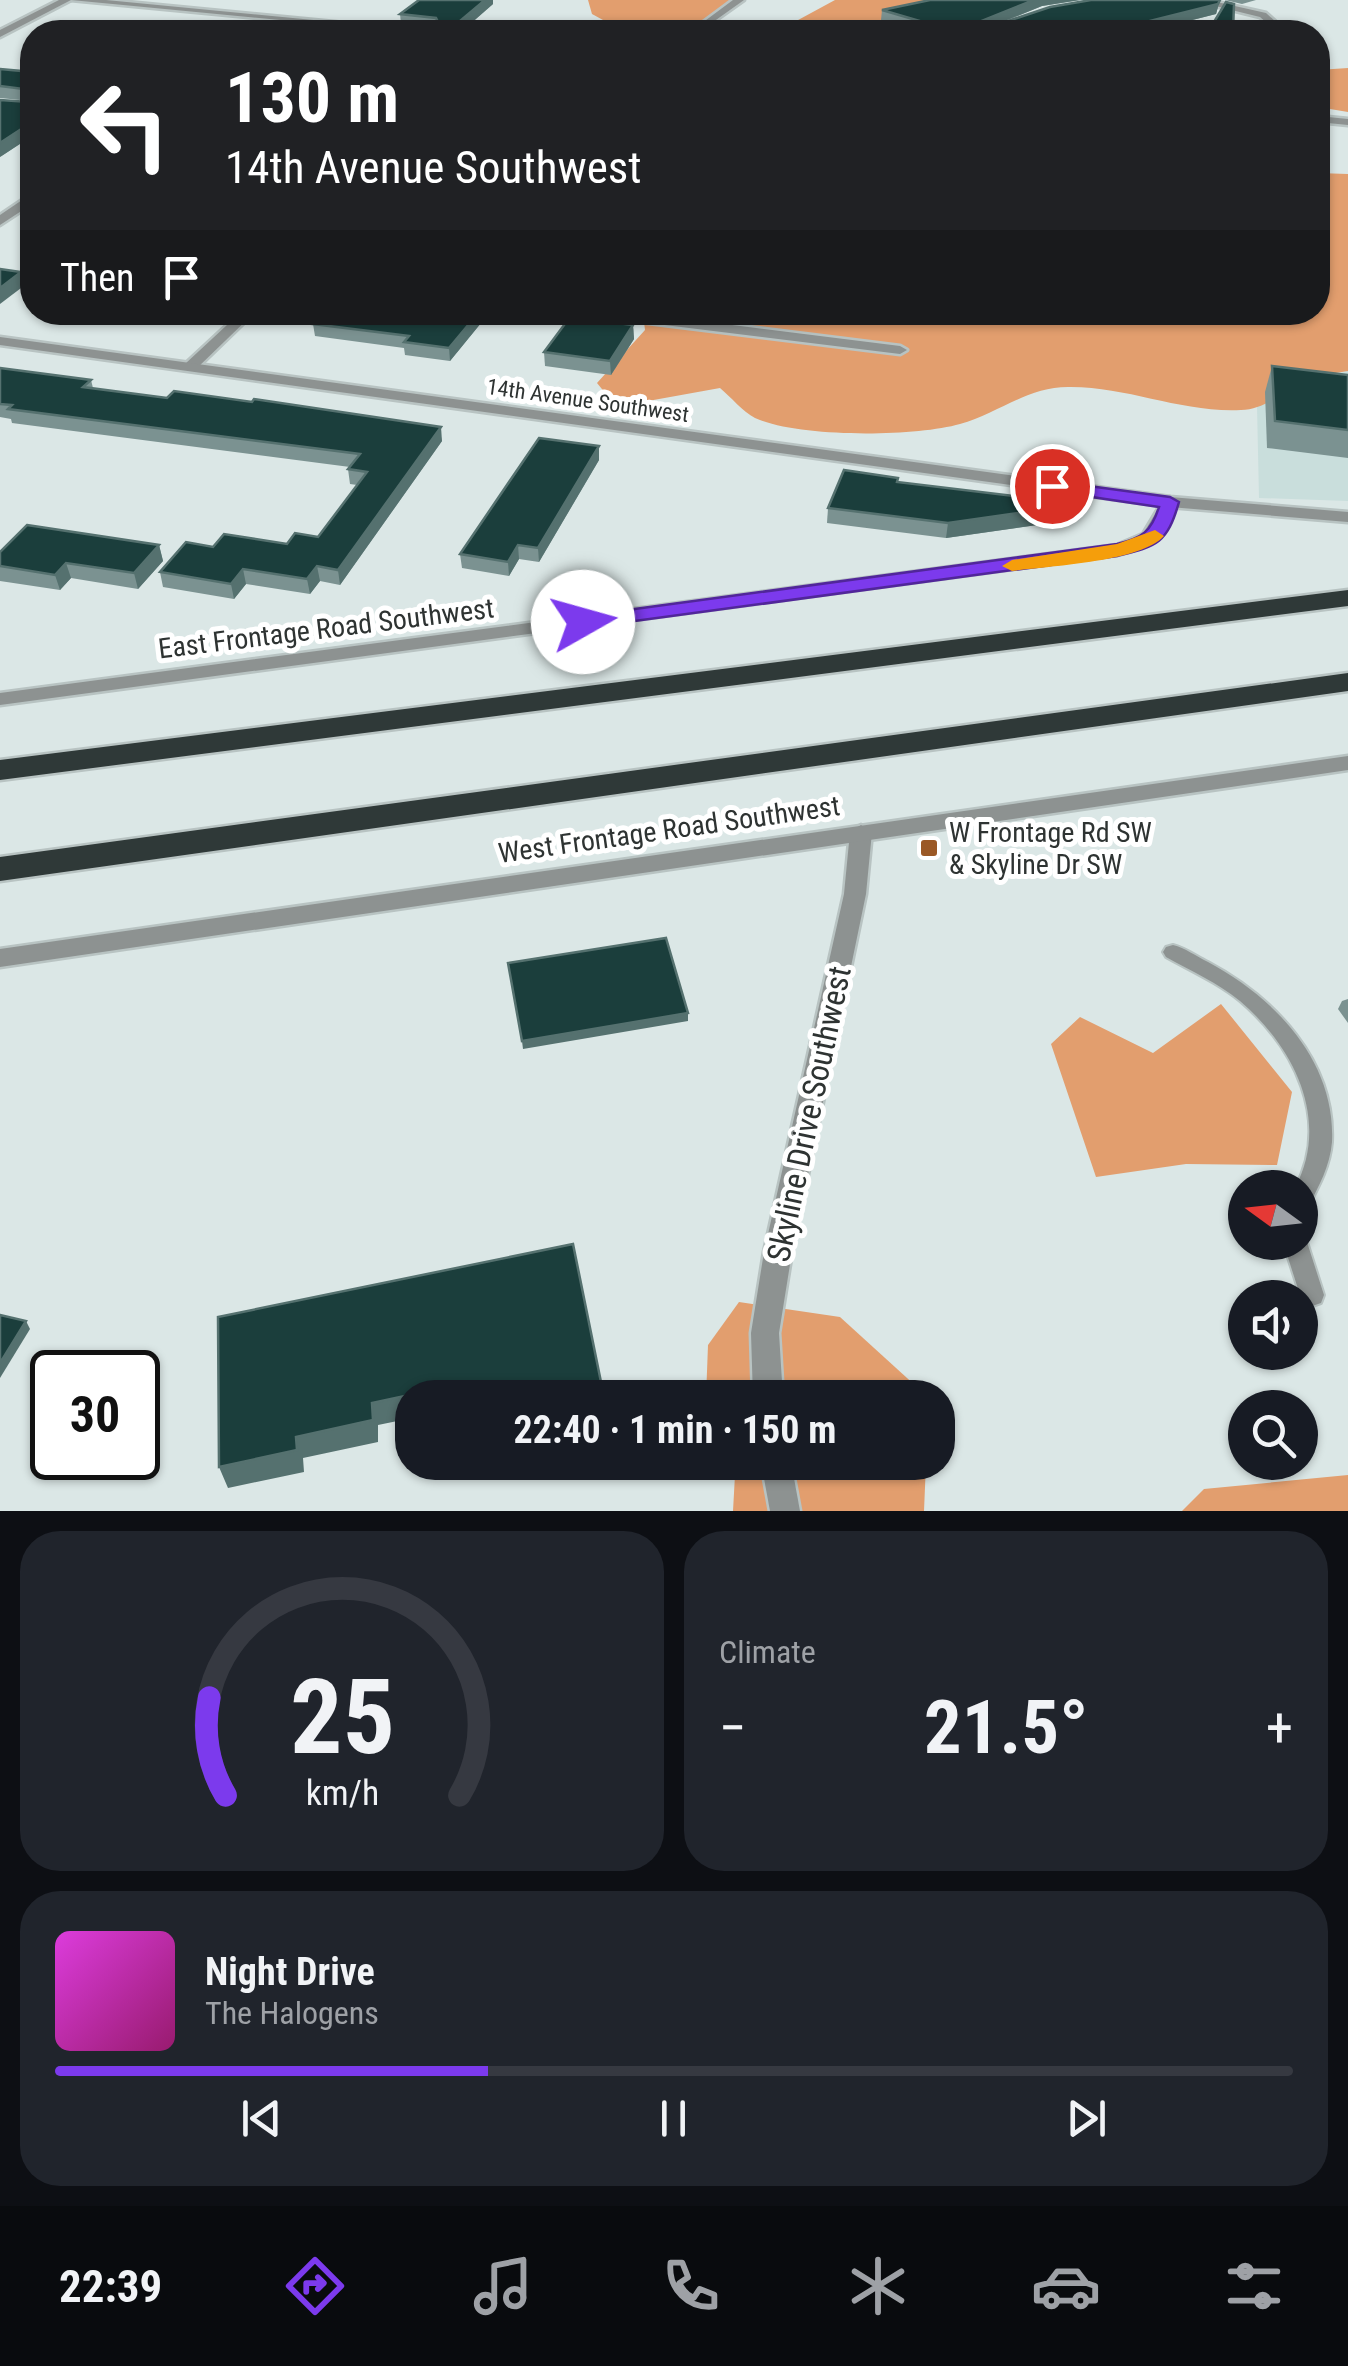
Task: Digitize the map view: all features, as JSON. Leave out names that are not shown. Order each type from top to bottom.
[{"type":"highway","points":[[0,770],[1348,598]]},
{"type":"highway","points":[[0,870],[1348,682]]},
{"type":"highway","points":[[0,757],[84,758]]},
{"type":"street","points":[[27,20],[66,0]]},
{"type":"street","points":[[76,0],[305,20]]},
{"type":"street","points":[[220,12],[238,0]]},
{"type":"street","points":[[710,20],[738,0]]},
{"type":"street","points":[[1196,0],[1262,15],[1268,20]]},
{"type":"street","points":[[190,368],[235,325]]},
{"type":"street","points":[[697,325],[900,350]]},
{"type":"street","name":"14th Avenue Southwest","points":[[0,341],[1170,502]]},
{"type":"street","points":[[1170,502],[1348,518]]},
{"type":"street","name":"East Frontage Road Southwest","points":[[0,698],[1088,556],[1146,542],[1161,530],[1170,502]]},
{"type":"street","name":"West Frontage Road Southwest","points":[[0,958],[1348,763]]},
{"type":"street","name":"Skyline Drive Southwest","points":[[767,1380],[765,1333],[778,1252],[851,913],[861,832]]},
{"type":"street","points":[[779,1480],[784,1511]]},
{"type":"lane","points":[[1173,952],[1246,996],[1292,1044],[1324,1106],[1327,1134],[1318,1178]]},
{"type":"shaded area","points":[[588,0],[730,0],[726,13],[717,20],[603,20],[592,14]]},
{"type":"shaded area","points":[[835,0],[934,0],[902,20],[798,20]]},
{"type":"shaded area","points":[[1348,68],[1348,112],[1330,109],[1330,69]]},
{"type":"shaded area","points":[[1330,173],[1348,174],[1348,371],[1311,379],[1251,409],[1197,408],[1068,387],[1039,391],[974,420],[940,428],[856,433],[799,429],[755,418],[720,388],[648,401],[606,394],[597,383],[645,330],[644,325],[1330,325]]},
{"type":"shaded area","points":[[1348,371],[1348,501],[1259,498],[1257,406],[1282,397],[1310,379]]},
{"type":"shaded area","points":[[1221,1004],[1292,1092],[1277,1165],[1186,1164],[1096,1177],[1051,1044],[1080,1017],[1153,1053]]},
{"type":"shaded area","points":[[739,1302],[840,1317],[909,1380],[707,1380],[708,1345]]},
{"type":"shaded area","points":[[1348,1475],[1348,1511],[1182,1511],[1204,1489]]},
{"type":"shaded area","points":[[735,1480],[925,1480],[924,1511],[733,1511]]},
{"type":"building","points":[[419,0],[485,0],[461,20],[400,14]]},
{"type":"building","points":[[930,0],[1034,0],[984,20],[916,20],[882,10]]},
{"type":"building","points":[[1091,0],[1220,0],[1218,4],[1154,20],[1011,20],[1050,7]]},
{"type":"building","points":[[1226,2],[1234,4],[1233,20],[1215,20]]},
{"type":"building","points":[[0,69],[20,71],[20,88],[0,86]]},
{"type":"building","points":[[0,100],[20,101],[20,130],[0,143]]},
{"type":"building","points":[[0,269],[20,272],[20,273],[0,288]]},
{"type":"building","points":[[321,325],[468,325],[449,348],[404,342],[409,336]]},
{"type":"building","points":[[564,325],[633,325],[610,361],[544,352]]},
{"type":"building","points":[[1272,366],[1348,375],[1348,430],[1275,421]]},
{"type":"building","points":[[0,368],[91,380],[83,387],[167,398],[174,391],[252,402],[254,399],[441,427],[338,570],[317,566],[307,579],[243,569],[231,584],[160,572],[186,542],[213,547],[224,534],[287,544],[295,533],[318,537],[367,472],[348,469],[360,454],[8,409],[12,405],[0,404]]},
{"type":"building","points":[[539,438],[599,446],[538,548],[518,545],[508,562],[460,554]]},
{"type":"building","points":[[844,470],[898,478],[897,482],[1040,499],[1040,510],[948,523],[828,508]]},
{"type":"building","points":[[27,525],[159,545],[134,573],[66,563],[55,575],[0,566],[0,552]]},
{"type":"building","points":[[666,938],[688,1013],[522,1041],[508,963]]},
{"type":"building","points":[[573,1244],[601,1380],[395,1380],[395,1398],[372,1403],[373,1420],[296,1437],[297,1450],[219,1467],[218,1317]]},
{"type":"building","points":[[0,1315],[26,1321],[0,1363]]},
{"type":"slow traffic","points":[[1012,566],[1117,550],[1155,536]]},
{"type":"place","name":"W Frontage Rd SW & Skyline Dr SW","points":[[929,848]]},
{"type":"route","points":[[583,622],[1088,556],[1146,542],[1161,530],[1170,502],[1052,486]]}]
